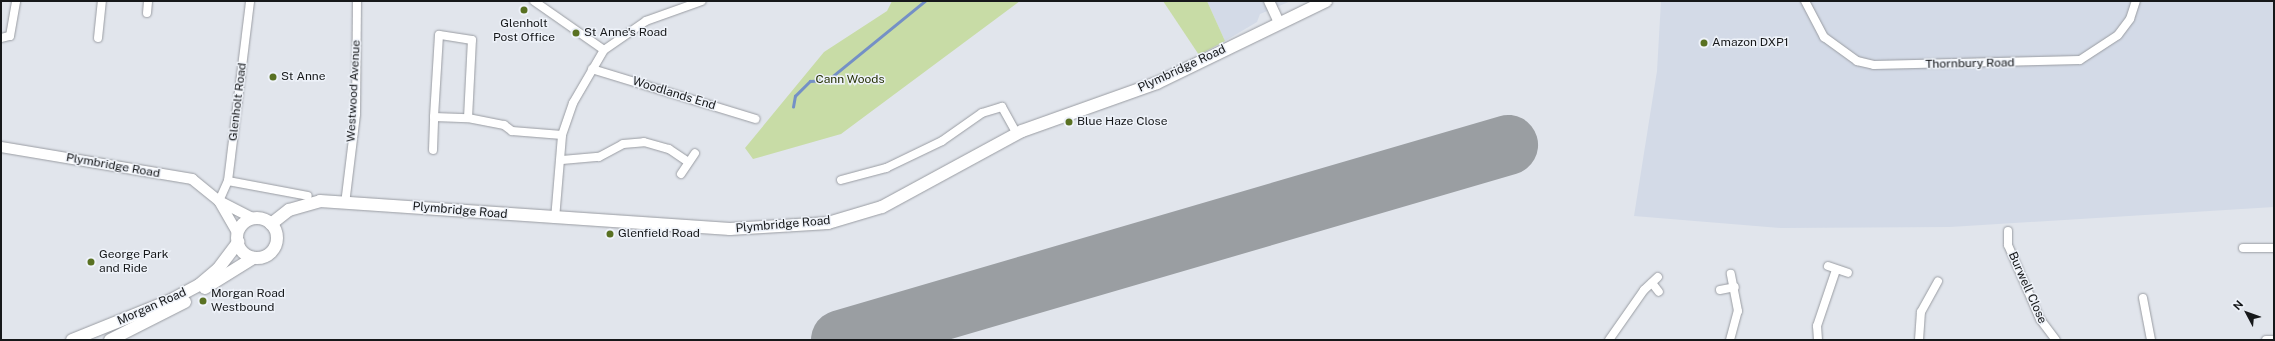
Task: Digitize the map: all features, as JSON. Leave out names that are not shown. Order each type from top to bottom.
[{"type":"main road","name":"Plymbridge Road","points":[[254,219],[271,224],[289,210],[320,201],[555,219],[730,229],[828,222],[882,207],[1017,134],[1157,83],[1279,22],[1326,1]]},
{"type":"main road","points":[[238,238],[246,222],[254,219]]},
{"type":"main road","points":[[253,258],[272,251],[277,237],[271,224]]},
{"type":"main road","name":"Plymbridge Road","points":[[238,238],[245,254],[253,258]]},
{"type":"main road","name":"Morgan Road","points":[[72,340],[169,301],[199,285],[218,269],[238,238]]},
{"type":"main road","name":"Morgan Road","points":[[110,340],[144,326],[253,258]]},
{"type":"street","points":[[1,38],[10,36],[16,1]]},
{"type":"street","points":[[98,38],[102,1]]},
{"type":"street","points":[[146,13],[148,1]]},
{"type":"street","name":"Glenholt Road","points":[[219,201],[228,181],[250,1]]},
{"type":"street","name":"Westwood Avenue","points":[[345,204],[356,114],[357,1]]},
{"type":"street","points":[[534,1],[604,50]]},
{"type":"street","points":[[555,219],[562,160],[562,135],[573,102],[604,50],[646,22],[702,1]]},
{"type":"street","points":[[1270,1],[1279,22]]},
{"type":"street","name":"Thornbury Road","points":[[1805,1],[1824,37],[1857,61],[1882,65],[2080,60],[2118,35],[2130,19],[2136,1]]},
{"type":"street","points":[[433,150],[439,35],[472,40],[468,118]]},
{"type":"street","name":"Woodlands End","points":[[592,69],[756,119]]},
{"type":"street","points":[[840,180],[886,168],[942,141],[982,113],[1002,107],[1017,134]]},
{"type":"street","points":[[434,117],[468,118],[504,125],[512,132],[562,135]]},
{"type":"street","points":[[562,160],[599,157],[623,144],[644,142],[669,149],[688,162]]},
{"type":"street","name":"Plymbridge Road","points":[[1,147],[192,179],[219,201],[254,219]]},
{"type":"street","points":[[681,174],[695,153]]},
{"type":"street","points":[[228,181],[308,196]]},
{"type":"street","name":"Plymbridge Road","points":[[219,201],[238,238]]},
{"type":"street","name":"Burwell Close","points":[[2008,231],[2008,245],[2040,319],[2056,340]]},
{"type":"street","points":[[2244,248],[2274,248]]},
{"type":"street","points":[[1828,266],[1848,273]]},
{"type":"street","points":[[1818,340],[1817,326],[1836,270]]},
{"type":"street","points":[[1730,340],[1738,311],[1735,287],[1731,274]]},
{"type":"street","points":[[1609,340],[1655,280],[1659,292]]},
{"type":"street","points":[[1919,340],[1921,312],[1938,281]]},
{"type":"street","points":[[1720,290],[1735,287]]},
{"type":"street","points":[[2143,298],[2151,340]]},
{"type":"street","points":[[2266,340],[2274,340]]},
{"type":"shaded area","points":[[1207,1],[1291,1],[1260,14],[1257,22],[1225,41]]},
{"type":"shaded area","points":[[1661,1],[2274,1],[2274,207],[1950,227],[1781,228],[1634,216],[1657,71]]},
{"type":"green space","name":"Cann Woods","points":[[892,1],[1020,1],[841,134],[753,159],[745,148],[824,52],[887,11]]},
{"type":"green space","points":[[1163,1],[1207,1],[1225,41],[1199,55]]},
{"type":"waterway","points":[[793,107],[795,96],[810,81],[828,80],[925,1]]},
{"type":"runway","points":[[841,340],[1508,145]]},
{"type":"place","name":"Glenholt Post Office","points":[[524,10]]},
{"type":"place","name":"St Anne's Road","points":[[576,33]]},
{"type":"place","name":"Amazon DXP1","points":[[1704,43]]},
{"type":"place","name":"St Anne","points":[[273,77]]},
{"type":"place","name":"Blue Haze Close","points":[[1069,122]]},
{"type":"place","name":"Glenfield Road","points":[[610,234]]},
{"type":"place","name":"George Park and Ride","points":[[91,262]]},
{"type":"place","name":"Morgan Road Westbound","points":[[203,301]]}]
